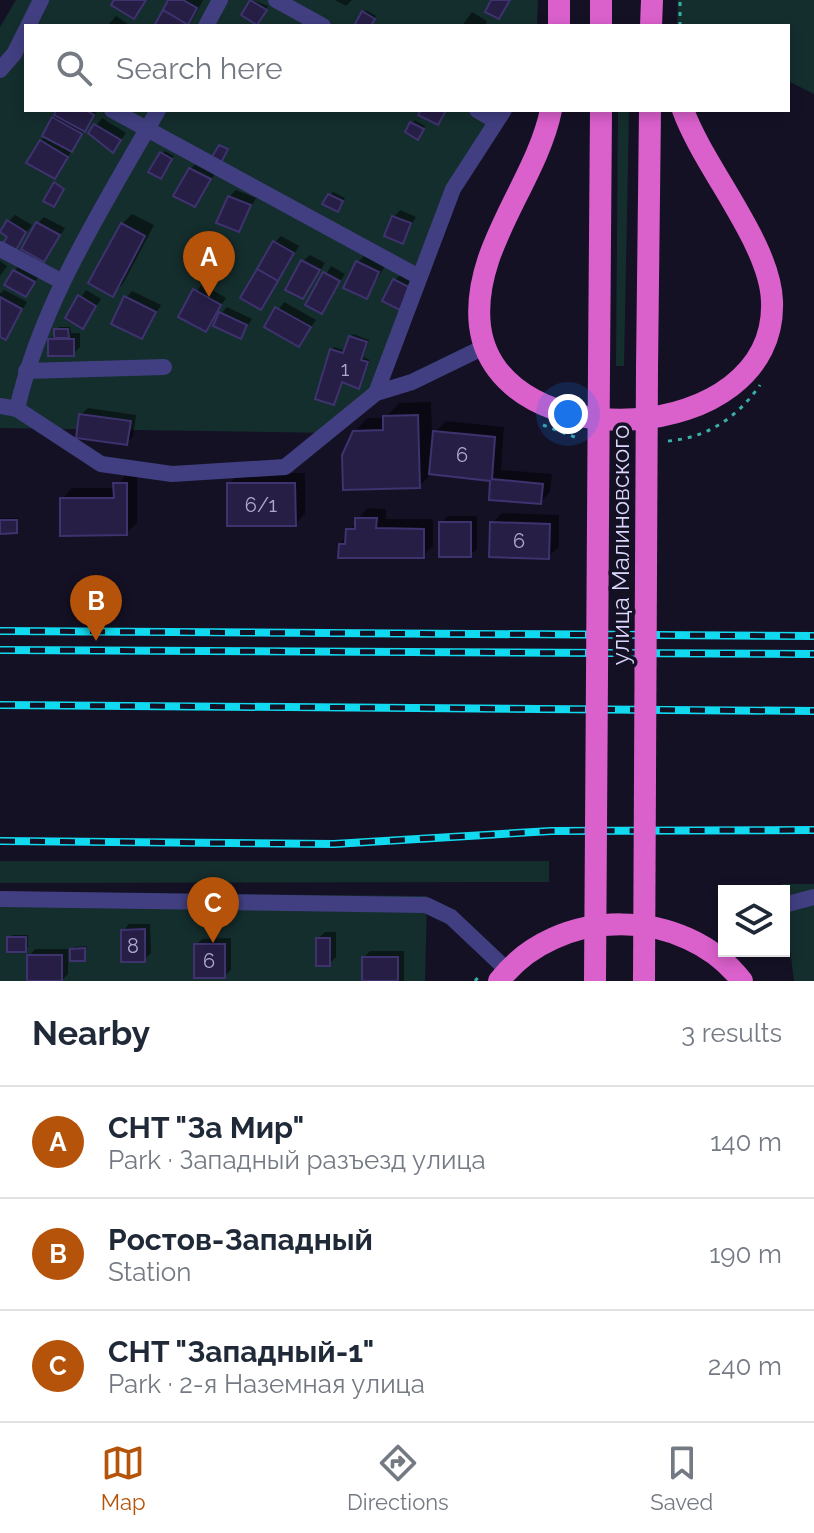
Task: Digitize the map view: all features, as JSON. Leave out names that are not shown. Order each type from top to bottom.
[{"type":"highway","points":[[559,0],[559,24]]},
{"type":"highway","points":[[601,0],[601,24]]},
{"type":"highway","points":[[550,112],[539,153],[483,278],[480,301],[484,347],[509,381],[528,397],[546,406],[594,418],[622,419],[678,413],[717,396],[751,367],[770,323],[770,284],[763,262],[699,147],[684,112]]},
{"type":"highway","name":"улица Малиновского","points":[[595,981],[601,112]]},
{"type":"highway","name":"улица Малиновского","points":[[644,981],[650,112]]},
{"type":"highway","points":[[503,976],[553,940],[601,925],[652,927],[718,951]]},
{"type":"highway","points":[[725,957],[742,981]]},
{"type":"street","points":[[29,24],[41,0]]},
{"type":"street","points":[[207,24],[220,0]]},
{"type":"street","points":[[276,0],[319,24]]},
{"type":"street","points":[[0,70],[20,58]]},
{"type":"street","points":[[116,112],[419,277]]},
{"type":"street","points":[[157,112],[61,281],[9,408],[101,464],[172,474],[285,467],[376,393],[412,382],[484,347]]},
{"type":"street","points":[[376,393],[453,189],[500,115]]},
{"type":"street","points":[[0,249],[61,281]]},
{"type":"street","points":[[26,371],[164,367]]},
{"type":"street","points":[[0,899],[415,904],[440,909],[451,917],[503,976]]},
{"type":"path","points":[[680,0],[680,24]]},
{"type":"path","points":[[667,441],[691,437],[719,426],[732,417],[761,383]]},
{"type":"path","points":[[536,422],[591,441]]},
{"type":"green space","points":[[16,0],[538,0],[537,24],[24,24],[24,112],[506,112],[456,196],[379,399],[336,433],[0,428],[0,27]]},
{"type":"green space","points":[[678,0],[814,0],[814,94],[790,82],[790,24],[677,24]]},
{"type":"green space","points":[[618,112],[629,112],[624,366],[616,366]]},
{"type":"green space","points":[[0,861],[549,861],[549,882],[0,883]]},
{"type":"green space","points":[[814,884],[814,981],[794,981],[790,949],[790,885],[782,885]]},
{"type":"green space","points":[[0,892],[427,896],[425,981],[0,981]]},
{"type":"building","points":[[114,0],[146,0],[134,19],[111,5]]},
{"type":"building","points":[[168,0],[183,0],[197,8],[189,24],[163,10]]},
{"type":"building","points":[[250,0],[267,10],[258,24],[241,15]]},
{"type":"building","points":[[491,0],[510,0],[499,19],[485,12]]},
{"type":"building","points":[[163,10],[186,24],[155,24]]},
{"type":"building","points":[[362,11],[375,19],[372,24],[355,24]]},
{"type":"building","points":[[55,112],[89,112],[94,115],[85,132],[54,115]]},
{"type":"building","points":[[420,112],[445,112],[438,125],[418,115]]},
{"type":"building","points":[[52,117],[82,134],[72,152],[42,136]]},
{"type":"building","points":[[410,122],[424,129],[418,140],[405,132]]},
{"type":"building","points":[[94,124],[121,140],[113,153],[88,133]]},
{"type":"building","points":[[40,140],[68,157],[55,179],[26,163]]},
{"type":"building","points":[[219,145],[228,149],[220,165],[210,160]]},
{"type":"building","points":[[160,152],[172,159],[161,179],[148,172]]},
{"type":"building","points":[[189,168],[211,179],[195,207],[173,196]]},
{"type":"building","points":[[54,182],[64,189],[54,207],[43,201]]},
{"type":"building","points":[[328,194],[343,201],[338,212],[322,204]]},
{"type":"building","points":[[228,196],[251,205],[239,232],[216,223]]},
{"type":"building","points":[[392,216],[411,223],[403,244],[384,236]]},
{"type":"building","points":[[7,220],[26,232],[15,252],[2,245],[7,237],[0,232]]},
{"type":"building","points":[[36,222],[60,235],[44,262],[21,249]]},
{"type":"building","points":[[121,223],[145,236],[113,297],[88,283]]},
{"type":"building","points":[[273,241],[294,253],[278,281],[257,269]]},
{"type":"building","points":[[301,260],[320,270],[303,299],[285,290]]},
{"type":"building","points":[[356,261],[379,272],[367,299],[343,288]]},
{"type":"building","points":[[257,269],[278,281],[261,310],[240,298]]},
{"type":"building","points":[[13,270],[35,282],[26,297],[4,285]]},
{"type":"building","points":[[323,272],[340,281],[322,314],[305,305]]},
{"type":"building","points":[[393,279],[411,288],[400,310],[382,301]]},
{"type":"building","points":[[193,289],[221,305],[206,332],[178,317]]},
{"type":"building","points":[[78,295],[96,306],[83,329],[65,318]]},
{"type":"building","points":[[124,296],[156,312],[142,339],[111,324]]},
{"type":"building","points":[[0,297],[22,309],[6,340],[0,337]]},
{"type":"building","points":[[275,307],[311,327],[299,347],[264,327]]},
{"type":"building","points":[[219,312],[247,325],[241,339],[213,326]]},
{"type":"building","points":[[54,329],[68,329],[69,338],[54,338]]},
{"type":"building","points":[[349,336],[367,342],[361,360],[368,362],[359,389],[342,382],[334,405],[315,399],[330,349],[343,353]]},
{"type":"building","points":[[48,339],[74,339],[74,356],[48,356]]},
{"type":"building","points":[[79,414],[131,421],[127,445],[76,438]]},
{"type":"building","points":[[418,415],[420,488],[343,490],[342,455],[353,431],[383,430],[383,416]]},
{"type":"building","points":[[433,431],[495,437],[492,479],[543,484],[541,504],[489,500],[490,481],[429,474]]},
{"type":"building","points":[[113,483],[127,483],[127,535],[60,536],[60,498],[114,498]]},
{"type":"building","points":[[227,483],[295,483],[296,526],[227,526]]},
{"type":"building","points":[[355,518],[377,518],[376,528],[424,529],[424,558],[338,558],[339,544],[345,544],[346,529],[355,529]]},
{"type":"building","points":[[0,520],[17,520],[17,533],[0,534]]},
{"type":"building","points":[[439,522],[471,522],[471,557],[439,557]]},
{"type":"building","points":[[490,522],[550,524],[549,559],[489,557]]},
{"type":"building","points":[[145,929],[145,962],[121,962],[121,930]]},
{"type":"building","points":[[7,937],[26,937],[26,952],[7,952]]},
{"type":"building","points":[[316,938],[330,938],[330,966],[316,966]]},
{"type":"building","points":[[194,944],[225,944],[225,978],[194,978]]},
{"type":"building","points":[[85,948],[85,961],[70,961],[70,949]]},
{"type":"building","points":[[27,955],[62,955],[62,981],[27,981]]},
{"type":"building","points":[[362,957],[398,957],[398,981],[362,981]]},
{"type":"railway","points":[[0,631],[814,636]]},
{"type":"railway","points":[[0,650],[814,654]]},
{"type":"railway","points":[[0,705],[814,711]]},
{"type":"railway","points":[[0,841],[334,844],[551,831],[814,830]]},
{"type":"place","name":"СНТ \"За Мир\"","points":[[209,297]]},
{"type":"place","name":"Ростов-Западный","points":[[96,641]]},
{"type":"place","name":"СНТ \"Западный-1\"","points":[[213,943]]}]
